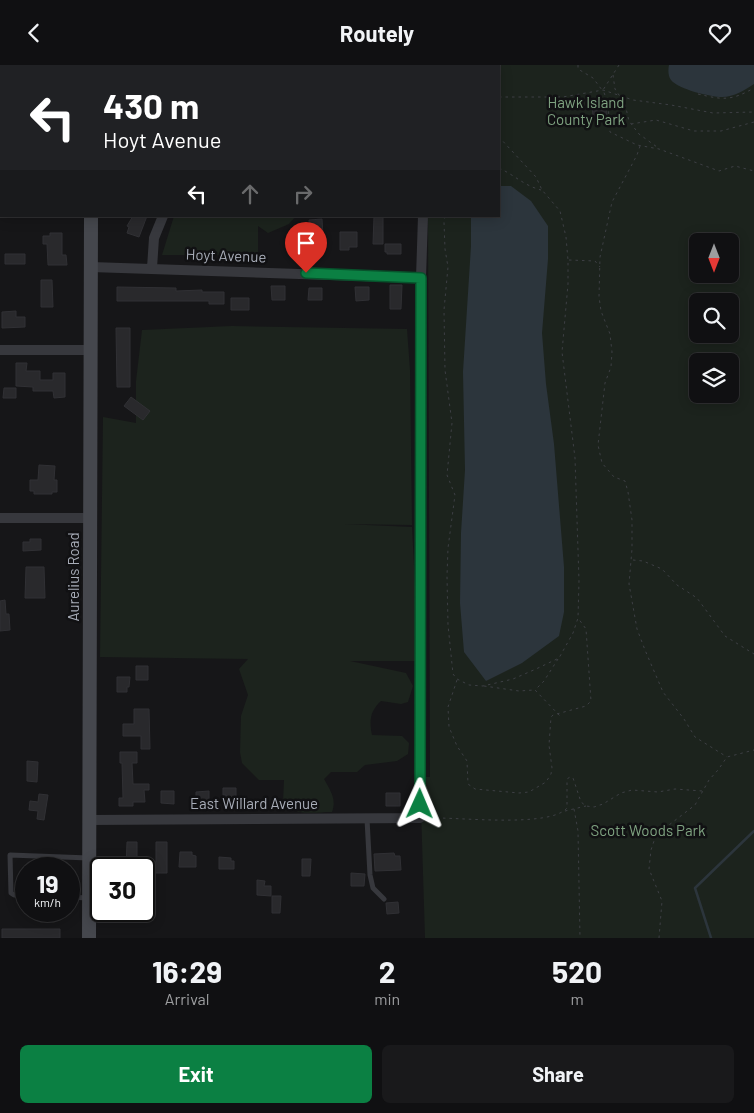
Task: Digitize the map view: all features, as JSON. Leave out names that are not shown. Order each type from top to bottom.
[{"type":"street","name":"Aurelius Road","points":[[89,938],[91,217]]},
{"type":"street","points":[[152,268],[154,238],[163,217]]},
{"type":"street","points":[[420,818],[422,217]]},
{"type":"street","name":"Hoyt Avenue","points":[[91,267],[421,278]]},
{"type":"street","points":[[0,350],[91,349]]},
{"type":"street","points":[[0,518],[90,518]]},
{"type":"street","name":"East Willard Avenue","points":[[89,820],[420,818]]},
{"type":"lane","points":[[367,818],[370,875],[373,887],[384,899]]},
{"type":"lane","points":[[15,895],[11,893],[10,855],[63,857]]},
{"type":"lane","points":[[80,858],[89,858]]},
{"type":"lane","points":[[80,898],[89,898]]},
{"type":"path","points":[[578,65],[578,69],[593,78],[608,103],[610,132],[640,146],[659,149],[719,171],[735,166],[754,171]]},
{"type":"path","points":[[602,91],[619,65]]},
{"type":"path","points":[[612,74],[615,89],[625,104],[628,121],[639,134],[659,149]]},
{"type":"path","points":[[698,94],[719,99],[732,98],[754,88]]},
{"type":"path","points":[[500,97],[563,97],[602,91],[633,100],[713,113],[754,112]]},
{"type":"path","points":[[631,124],[656,120],[694,131],[721,131],[754,122]]},
{"type":"path","points":[[445,217],[445,249],[448,267],[444,310],[445,371],[452,423],[447,475],[455,495],[448,548],[447,599],[453,674],[457,679],[469,685],[519,691],[535,689],[544,681],[559,658],[573,633],[578,618],[579,581],[575,458],[562,353],[568,260],[566,237],[560,211],[542,190],[536,177],[500,138]]},
{"type":"path","points":[[640,146],[612,202],[600,257],[601,311],[610,334],[612,352],[611,367],[605,383],[598,445],[602,463],[614,477],[625,481],[628,492],[632,520],[632,560],[629,584],[637,629],[662,692],[684,719],[695,737],[727,757]]},
{"type":"path","points":[[500,169],[512,174],[526,186],[542,190]]},
{"type":"path","points":[[568,260],[595,261],[600,257]]},
{"type":"path","points":[[595,261],[600,267]]},
{"type":"path","points":[[632,560],[643,561],[662,569],[677,585],[697,598],[726,636],[754,653]]},
{"type":"path","points":[[457,679],[448,707],[449,727],[457,746],[467,761],[468,784],[475,789],[519,793],[529,792],[546,782],[551,775],[549,745],[551,717],[586,706],[591,701],[586,629],[578,618]]},
{"type":"path","points":[[483,686],[513,679],[559,658]]},
{"type":"path","points":[[535,689],[559,715]]},
{"type":"path","points":[[659,938],[662,901],[649,869],[650,850],[656,835],[695,805],[702,791],[727,757],[754,750]]},
{"type":"path","points":[[565,811],[567,808],[567,779],[570,777],[573,778],[581,802],[586,806]]},
{"type":"path","points":[[420,818],[532,820],[586,806],[594,807],[621,793],[632,790],[658,792],[675,789],[702,791]]},
{"type":"path","points":[[574,809],[578,831],[580,938]]},
{"type":"green space","points":[[500,65],[754,65],[754,938],[425,938],[420,777],[430,777],[428,217],[500,217]]},
{"type":"green space","points":[[174,217],[295,217],[289,224],[268,233],[258,226],[258,255],[162,255]]},
{"type":"green space","points":[[232,326],[407,329],[410,370],[412,525],[344,524],[412,527],[419,661],[350,661],[406,673],[413,686],[408,702],[401,704],[381,701],[371,716],[371,725],[372,735],[402,736],[409,743],[408,754],[397,761],[365,765],[357,772],[331,772],[324,779],[334,803],[332,812],[305,813],[293,810],[283,802],[284,780],[259,780],[242,763],[240,752],[241,716],[248,695],[239,669],[248,659],[100,657],[103,417],[136,423],[136,381],[142,330]]},
{"type":"shaded area","points":[[669,65],[754,65],[754,84],[739,93],[726,97],[702,94],[680,86],[671,80],[668,71]]},
{"type":"shaded area","points":[[500,186],[511,186],[531,201],[548,226],[548,259],[542,333],[546,384],[554,444],[564,567],[564,612],[559,636],[522,663],[486,681],[464,652],[460,603],[461,533],[465,470],[463,372],[471,217],[500,217]]},
{"type":"building","points":[[606,104],[607,115],[593,117],[592,105]]},
{"type":"building","points":[[132,217],[147,217],[139,237],[127,233],[129,227],[127,226]]},
{"type":"building","points":[[374,217],[383,217],[383,244],[373,244]]},
{"type":"building","points":[[322,219],[323,235],[310,236],[309,220]]},
{"type":"building","points":[[340,232],[357,232],[357,247],[349,247],[349,250],[340,250]]},
{"type":"building","points":[[50,233],[62,233],[62,255],[66,255],[67,265],[48,265],[47,244],[43,244],[43,236],[50,236]]},
{"type":"building","points":[[385,244],[401,244],[401,254],[387,254],[385,252]]},
{"type":"building","points":[[5,254],[25,254],[25,264],[5,264]]},
{"type":"building","points":[[41,280],[52,280],[53,307],[41,307]]},
{"type":"building","points":[[390,285],[402,285],[401,309],[390,309]]},
{"type":"building","points":[[271,286],[285,286],[285,300],[272,300]]},
{"type":"building","points":[[117,287],[176,288],[176,291],[202,290],[202,292],[224,292],[224,304],[209,304],[209,301],[117,301]]},
{"type":"building","points":[[355,287],[369,287],[369,300],[356,301]]},
{"type":"building","points":[[309,288],[322,288],[322,300],[308,300]]},
{"type":"building","points":[[231,298],[249,298],[249,310],[231,310]]},
{"type":"building","points":[[16,311],[16,317],[25,317],[25,327],[2,328],[2,312]]},
{"type":"building","points":[[116,328],[130,328],[130,387],[117,387]]},
{"type":"building","points":[[16,363],[27,363],[26,371],[40,371],[40,380],[53,380],[53,373],[65,373],[65,397],[54,398],[53,391],[33,391],[33,387],[16,386]]},
{"type":"building","points":[[4,388],[16,388],[16,398],[3,398]]},
{"type":"building","points":[[131,397],[150,411],[143,420],[124,406]]},
{"type":"building","points":[[39,465],[55,466],[54,480],[57,480],[57,492],[52,492],[52,494],[34,494],[34,491],[30,491],[30,480],[38,480]]},
{"type":"building","points":[[30,539],[41,539],[41,550],[23,551],[23,542],[30,542]]},
{"type":"building","points":[[26,567],[44,567],[45,598],[25,598]]},
{"type":"building","points":[[5,600],[6,614],[9,614],[10,630],[0,631],[0,601]]},
{"type":"building","points":[[136,666],[148,666],[148,680],[136,680]]},
{"type":"building","points":[[117,677],[130,677],[127,692],[117,692]]},
{"type":"building","points":[[134,709],[149,709],[150,749],[141,749],[141,736],[123,736],[123,724],[134,724]]},
{"type":"building","points":[[120,752],[137,752],[137,763],[132,763],[133,784],[149,784],[149,790],[144,790],[145,802],[133,802],[133,806],[119,806],[119,798],[123,798]]},
{"type":"building","points":[[27,761],[38,762],[37,782],[27,781]]},
{"type":"building","points":[[223,788],[236,788],[236,800],[226,800],[226,795],[223,795]]},
{"type":"building","points":[[161,791],[174,791],[174,804],[161,803]]},
{"type":"building","points":[[209,791],[209,803],[196,804],[196,792]]},
{"type":"building","points":[[386,793],[400,793],[400,806],[386,806]]},
{"type":"building","points":[[39,794],[48,795],[44,820],[37,819],[38,811],[29,810],[30,801],[38,802]]},
{"type":"building","points":[[127,842],[137,842],[137,857],[126,857]]},
{"type":"building","points":[[156,842],[167,842],[167,873],[155,873]]},
{"type":"building","points":[[180,852],[192,852],[192,855],[196,856],[196,867],[179,867]]},
{"type":"building","points":[[394,853],[395,856],[400,856],[401,870],[375,871],[374,854]]},
{"type":"building","points":[[219,857],[231,858],[231,861],[234,861],[234,869],[219,869]]},
{"type":"building","points":[[302,859],[311,859],[310,876],[302,876]]},
{"type":"building","points":[[351,873],[365,874],[364,886],[351,886]]},
{"type":"building","points":[[257,880],[265,881],[264,886],[271,886],[271,896],[257,895]]},
{"type":"building","points":[[272,896],[281,896],[280,913],[272,913]]},
{"type":"building","points":[[398,902],[399,913],[387,914],[386,903]]},
{"type":"building","points":[[2,929],[60,929],[60,938],[2,938]]},
{"type":"waterway","points":[[711,938],[695,888],[754,831]]},
{"type":"route","points":[[306,273],[421,278],[420,804]]},
{"type":"park label","name":"Hawk Island County Park","points":[[586,112]]},
{"type":"park label","name":"Scott Woods Park","points":[[648,831]]}]
